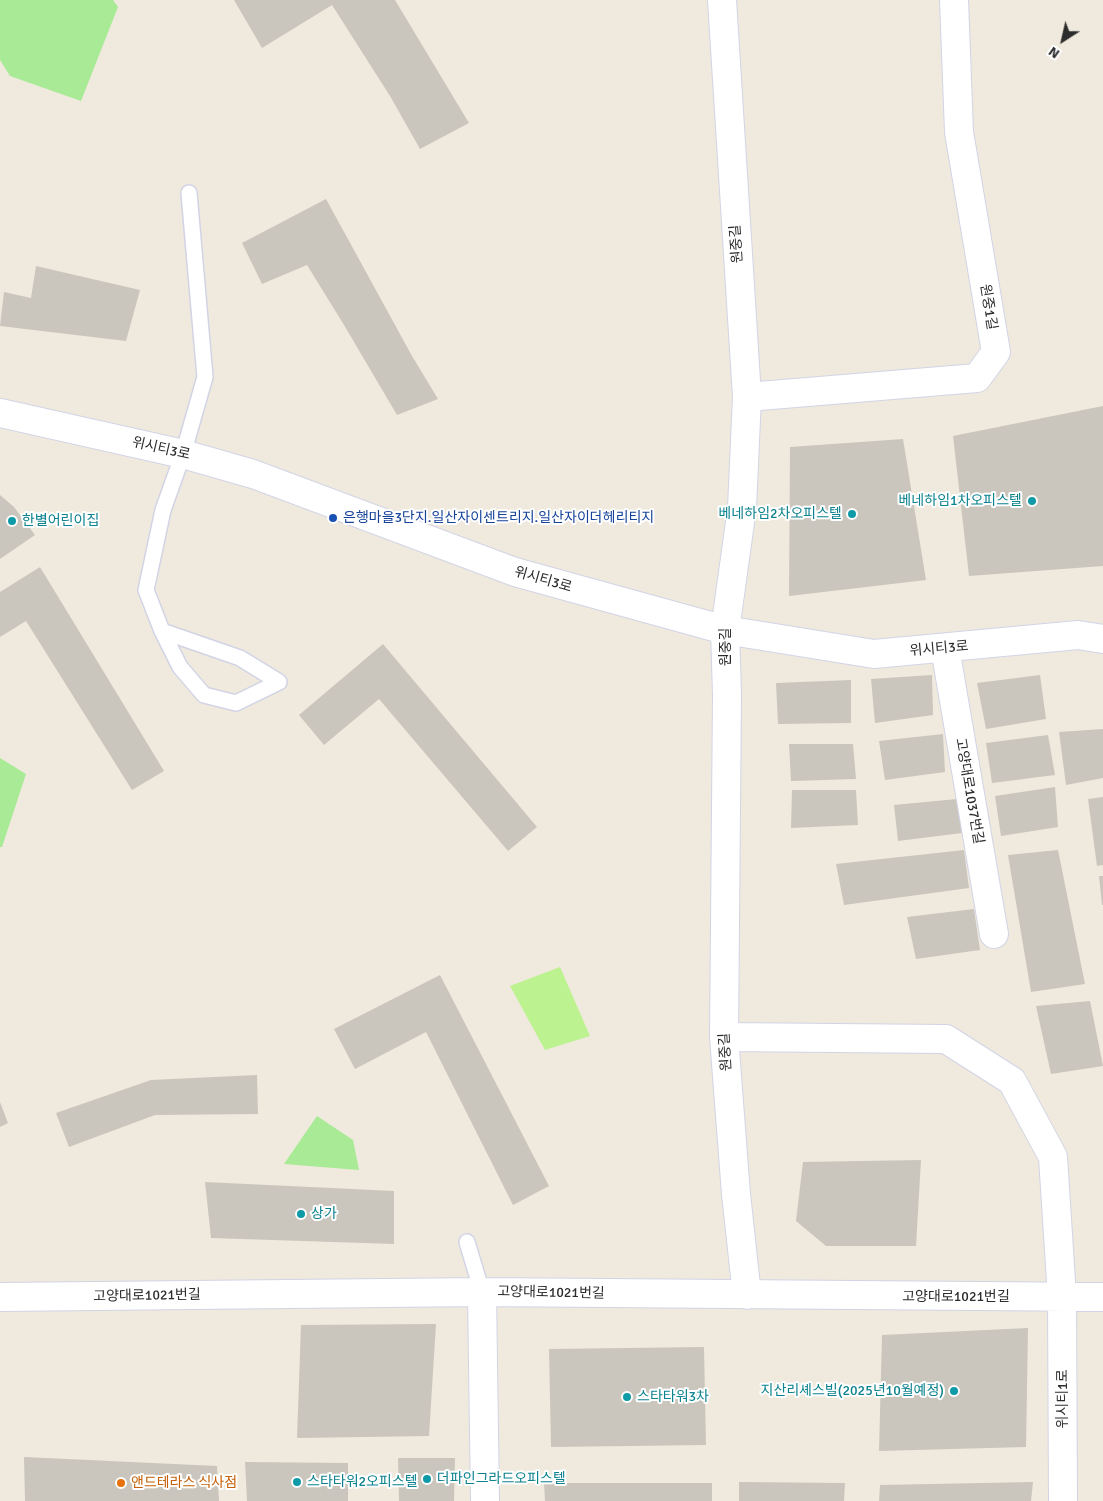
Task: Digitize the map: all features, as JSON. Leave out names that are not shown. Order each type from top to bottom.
[{"type":"street","name":"원중길","points":[[722,0],[747,397],[742,508],[725,630],[727,695],[724,1037],[736,1194],[747,1295]]},
{"type":"street","name":"원중1길","points":[[747,397],[977,378],[996,352],[959,132],[954,0]]},
{"type":"street","name":"위시티3로","points":[[0,413],[183,454],[253,474],[515,572],[725,630],[874,654],[1078,635],[1103,639]]},
{"type":"street","name":"고양대로1037번길","points":[[945,648],[994,934]]},
{"type":"street","name":"위시티1로","points":[[724,1037],[946,1039],[1012,1081],[1053,1157],[1062,1297],[1063,1501]]},
{"type":"street","name":"고양대로1021번길","points":[[0,1297],[482,1292],[1103,1297]]},
{"type":"street","points":[[482,1292],[485,1501]]},
{"type":"lane","points":[[162,632],[240,658],[278,682],[236,703],[204,695],[180,667],[162,632],[146,590],[163,510],[183,454],[204,377],[189,192]]},
{"type":"lane","points":[[466,1242],[482,1292]]},
{"type":"green space","points":[[0,0],[113,0],[118,7],[81,101],[10,76],[0,60]]},
{"type":"green space","points":[[0,758],[26,774],[2,847],[0,847]]},
{"type":"green space","points":[[560,967],[590,1036],[545,1050],[510,986]]},
{"type":"green space","points":[[317,1116],[353,1140],[359,1170],[284,1164]]},
{"type":"building","points":[[234,0],[395,0],[469,123],[420,149],[390,96],[332,5],[262,48]]},
{"type":"building","points":[[326,199],[412,356],[438,399],[397,415],[307,265],[262,284],[242,243]]},
{"type":"building","points":[[36,266],[140,290],[126,341],[0,326],[4,292],[31,298]]},
{"type":"building","name":"베네하임1차오피스텔","points":[[1103,406],[1103,566],[969,576],[953,436]]},
{"type":"building","name":"베네하임2차오피스텔","points":[[903,439],[926,580],[789,596],[790,447]]},
{"type":"building","name":"한별어린이집","points":[[0,495],[14,507],[35,535],[0,559]]},
{"type":"building","points":[[40,567],[164,771],[132,790],[26,621],[0,637],[0,592]]},
{"type":"building","points":[[383,644],[537,827],[508,851],[379,699],[324,745],[299,715]]},
{"type":"building","points":[[932,675],[933,715],[875,723],[871,679]]},
{"type":"building","points":[[1040,675],[1046,719],[986,729],[977,683]]},
{"type":"building","points":[[851,680],[851,723],[778,724],[776,683]]},
{"type":"building","points":[[1103,729],[1103,778],[1066,785],[1059,732]]},
{"type":"building","points":[[943,734],[945,772],[885,780],[879,741]]},
{"type":"building","points":[[1048,735],[1055,775],[992,783],[986,743]]},
{"type":"building","points":[[789,744],[853,744],[856,779],[791,781]]},
{"type":"building","points":[[1055,787],[1058,827],[1001,836],[995,796]]},
{"type":"building","points":[[792,790],[856,790],[858,825],[791,828]]},
{"type":"building","points":[[1103,797],[1103,865],[1097,866],[1088,799]]},
{"type":"building","points":[[957,799],[962,833],[898,841],[894,805]]},
{"type":"building","points":[[964,850],[969,888],[844,905],[836,864]]},
{"type":"building","points":[[1058,850],[1085,984],[1031,992],[1008,855]]},
{"type":"building","points":[[1099,876],[1103,876],[1103,905],[1102,905]]},
{"type":"building","points":[[974,909],[980,950],[916,959],[907,917]]},
{"type":"building","points":[[440,975],[549,1186],[513,1205],[426,1032],[355,1069],[334,1029]]},
{"type":"building","points":[[1090,1001],[1103,1066],[1051,1074],[1036,1006]]},
{"type":"building","points":[[257,1075],[258,1114],[155,1115],[69,1147],[56,1113],[151,1080]]},
{"type":"building","points":[[0,1102],[8,1123],[0,1127]]},
{"type":"building","points":[[921,1160],[916,1246],[826,1246],[796,1221],[803,1162]]},
{"type":"building","name":"상가","points":[[205,1182],[394,1191],[394,1244],[211,1238]]},
{"type":"building","points":[[436,1324],[429,1436],[297,1438],[301,1325]]},
{"type":"building","name":"지산리셰스빌(2025년10월예정)","points":[[1028,1328],[1026,1447],[879,1451],[882,1335]]},
{"type":"building","name":"스타타워3차","points":[[704,1347],[706,1445],[551,1447],[549,1349]]},
{"type":"building","name":"앤드테라스 식사점","points":[[24,1457],[217,1466],[219,1501],[25,1501]]},
{"type":"building","name":"더파인그라드오피스텔","points":[[398,1458],[455,1458],[454,1501],[399,1501]]},
{"type":"building","name":"스타타워2오피스텔","points":[[245,1462],[348,1463],[348,1501],[247,1501]]},
{"type":"building","points":[[739,1482],[845,1483],[844,1501],[739,1501]]},
{"type":"building","points":[[1033,1482],[1031,1501],[879,1501],[880,1485]]},
{"type":"building","points":[[544,1483],[712,1483],[712,1501],[545,1501]]},
{"type":"place","name":"베네하임1차오피스텔","points":[[1032,501]]},
{"type":"place","name":"베네하임2차오피스텔","points":[[852,514]]},
{"type":"place","name":"은행마을3단지.일산자이센트리지.일산자이더헤리티지","points":[[333,518]]},
{"type":"place","name":"한별어린이집","points":[[12,521]]},
{"type":"place","name":"상가","points":[[301,1214]]},
{"type":"place","name":"지산리셰스빌(2025년10월예정)","points":[[954,1391]]},
{"type":"place","name":"스타타워3차","points":[[627,1397]]},
{"type":"place","name":"더파인그라드오피스텔","points":[[427,1479]]},
{"type":"place","name":"스타타워2오피스텔","points":[[297,1482]]},
{"type":"place","name":"앤드테라스 식사점","points":[[121,1483]]}]
